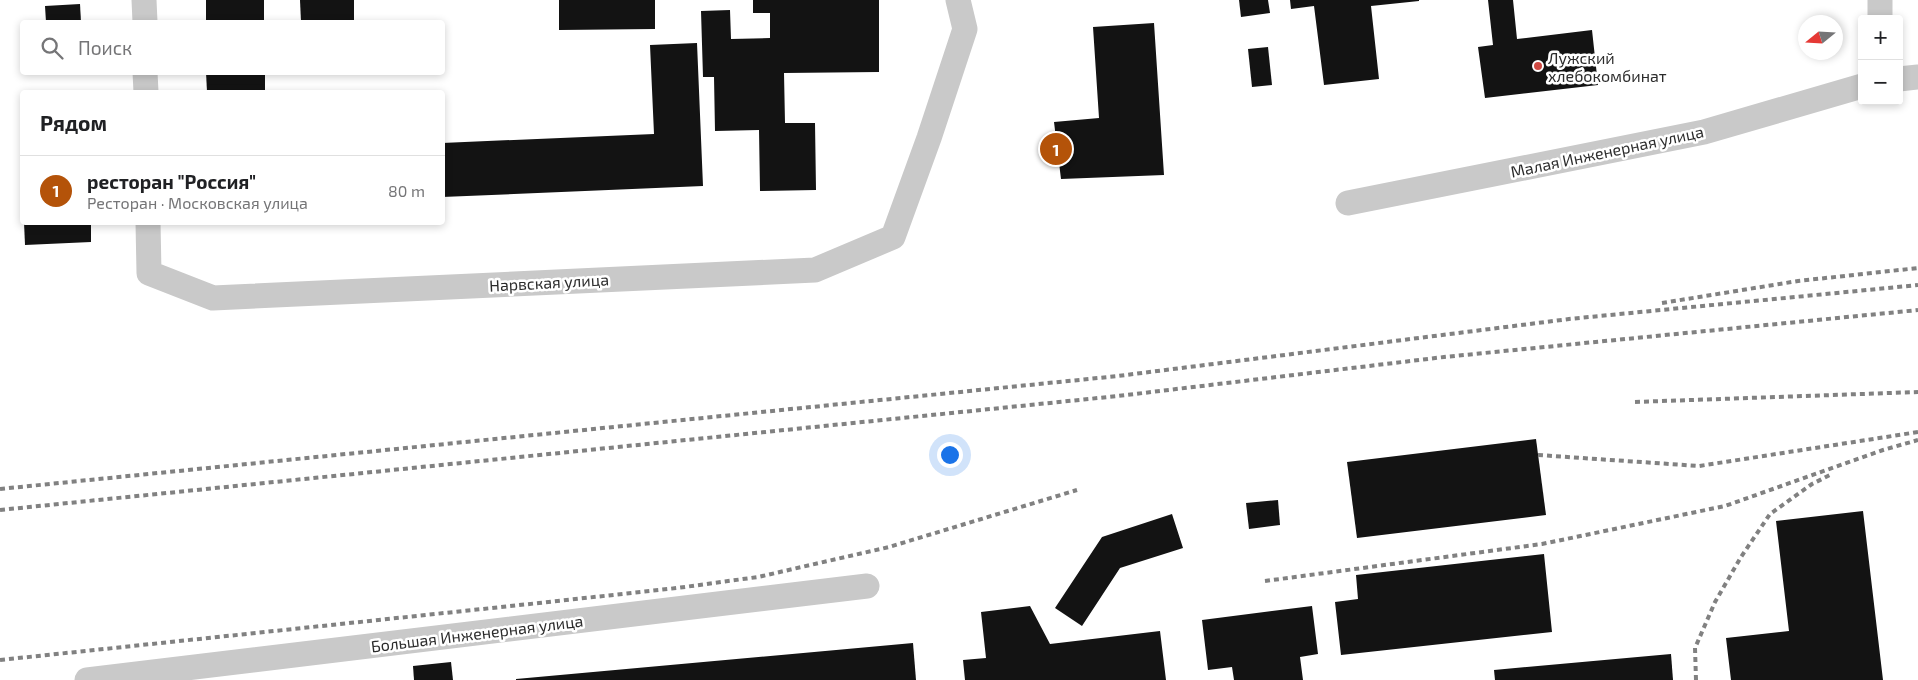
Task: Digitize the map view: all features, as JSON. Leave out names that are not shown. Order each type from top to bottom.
[{"type":"street","points":[[144,0],[144,20]]},
{"type":"street","name":"Нарвская улица","points":[[148,225],[149,273],[213,298],[815,270],[893,237],[929,138],[965,28],[958,0]]},
{"type":"street","points":[[1880,0],[1880,15]]},
{"type":"street","points":[[146,75],[146,90]]},
{"type":"street","points":[[1903,78],[1918,76]]},
{"type":"street","name":"Малая Инженерная улица","points":[[1348,203],[1704,132],[1858,87]]},
{"type":"street","name":"Большая Инженерная улица","points":[[87,680],[867,586]]},
{"type":"building","points":[[206,0],[264,0],[264,20],[206,20]]},
{"type":"building","points":[[300,0],[354,0],[354,20],[301,20]]},
{"type":"building","points":[[559,0],[655,0],[655,29],[559,30]]},
{"type":"building","points":[[753,0],[879,0],[879,72],[784,73],[785,123],[815,123],[816,190],[760,191],[759,130],[715,131],[714,77],[703,77],[701,11],[730,10],[731,39],[770,38],[770,13],[753,13]]},
{"type":"building","points":[[1239,0],[1268,0],[1270,13],[1241,17]]},
{"type":"building","points":[[1290,0],[1419,1],[1371,6],[1379,79],[1324,85],[1314,6],[1291,9]]},
{"type":"building","name":"Лужский хлебокомбинат","points":[[1488,0],[1513,0],[1517,39],[1592,30],[1598,85],[1485,98],[1478,47],[1493,45]]},
{"type":"building","points":[[80,4],[81,20],[46,20],[45,6]]},
{"type":"building","points":[[1154,23],[1164,175],[1061,179],[1054,122],[1099,118],[1093,27]]},
{"type":"building","points":[[697,43],[703,186],[445,197],[445,143],[654,134],[650,45]]},
{"type":"building","points":[[1268,47],[1272,85],[1252,87],[1248,49]]},
{"type":"building","points":[[206,75],[265,75],[265,90],[207,90]]},
{"type":"building","points":[[24,225],[91,225],[91,242],[25,245]]},
{"type":"building","points":[[1536,439],[1546,515],[1357,538],[1347,462]]},
{"type":"building","points":[[1278,500],[1280,525],[1249,529],[1246,503]]},
{"type":"building","points":[[1863,511],[1883,680],[1731,680],[1726,638],[1789,631],[1776,521]]},
{"type":"building","points":[[1172,514],[1183,548],[1120,568],[1082,626],[1055,608],[1102,537]]},
{"type":"building","points":[[1544,554],[1552,632],[1341,655],[1335,602],[1358,599],[1356,575]]},
{"type":"building","points":[[1030,606],[1050,644],[1160,631],[1166,680],[965,680],[963,660],[986,658],[981,612]]},
{"type":"building","points":[[1312,606],[1318,654],[1300,657],[1303,680],[1234,680],[1232,667],[1208,670],[1202,620]]},
{"type":"building","points":[[913,643],[916,680],[516,680],[516,679]]},
{"type":"building","points":[[1671,654],[1673,680],[1495,680],[1494,670]]},
{"type":"building","points":[[451,662],[453,680],[414,680],[413,666]]},
{"type":"railway","points":[[1662,303],[1798,281],[1918,268]]},
{"type":"railway","points":[[0,489],[1118,376],[1569,319],[1918,285]]},
{"type":"railway","points":[[0,510],[1118,396],[1444,357],[1918,310]]},
{"type":"railway","points":[[1635,402],[1918,392]]},
{"type":"railway","points":[[1538,455],[1699,466],[1918,432]]},
{"type":"railway","points":[[1265,581],[1542,544],[1725,506],[1883,450],[1918,440]]},
{"type":"railway","points":[[1696,680],[1695,648],[1715,602],[1741,557],[1770,514],[1812,484],[1832,474]]},
{"type":"railway","points":[[0,660],[677,588],[758,577],[889,547],[1077,490]]},
{"type":"place","name":"Лужский хлебокомбинат","points":[[1538,66]]},
{"type":"place","name":"ресторан \"Россия\"","points":[[1056,149]]}]
